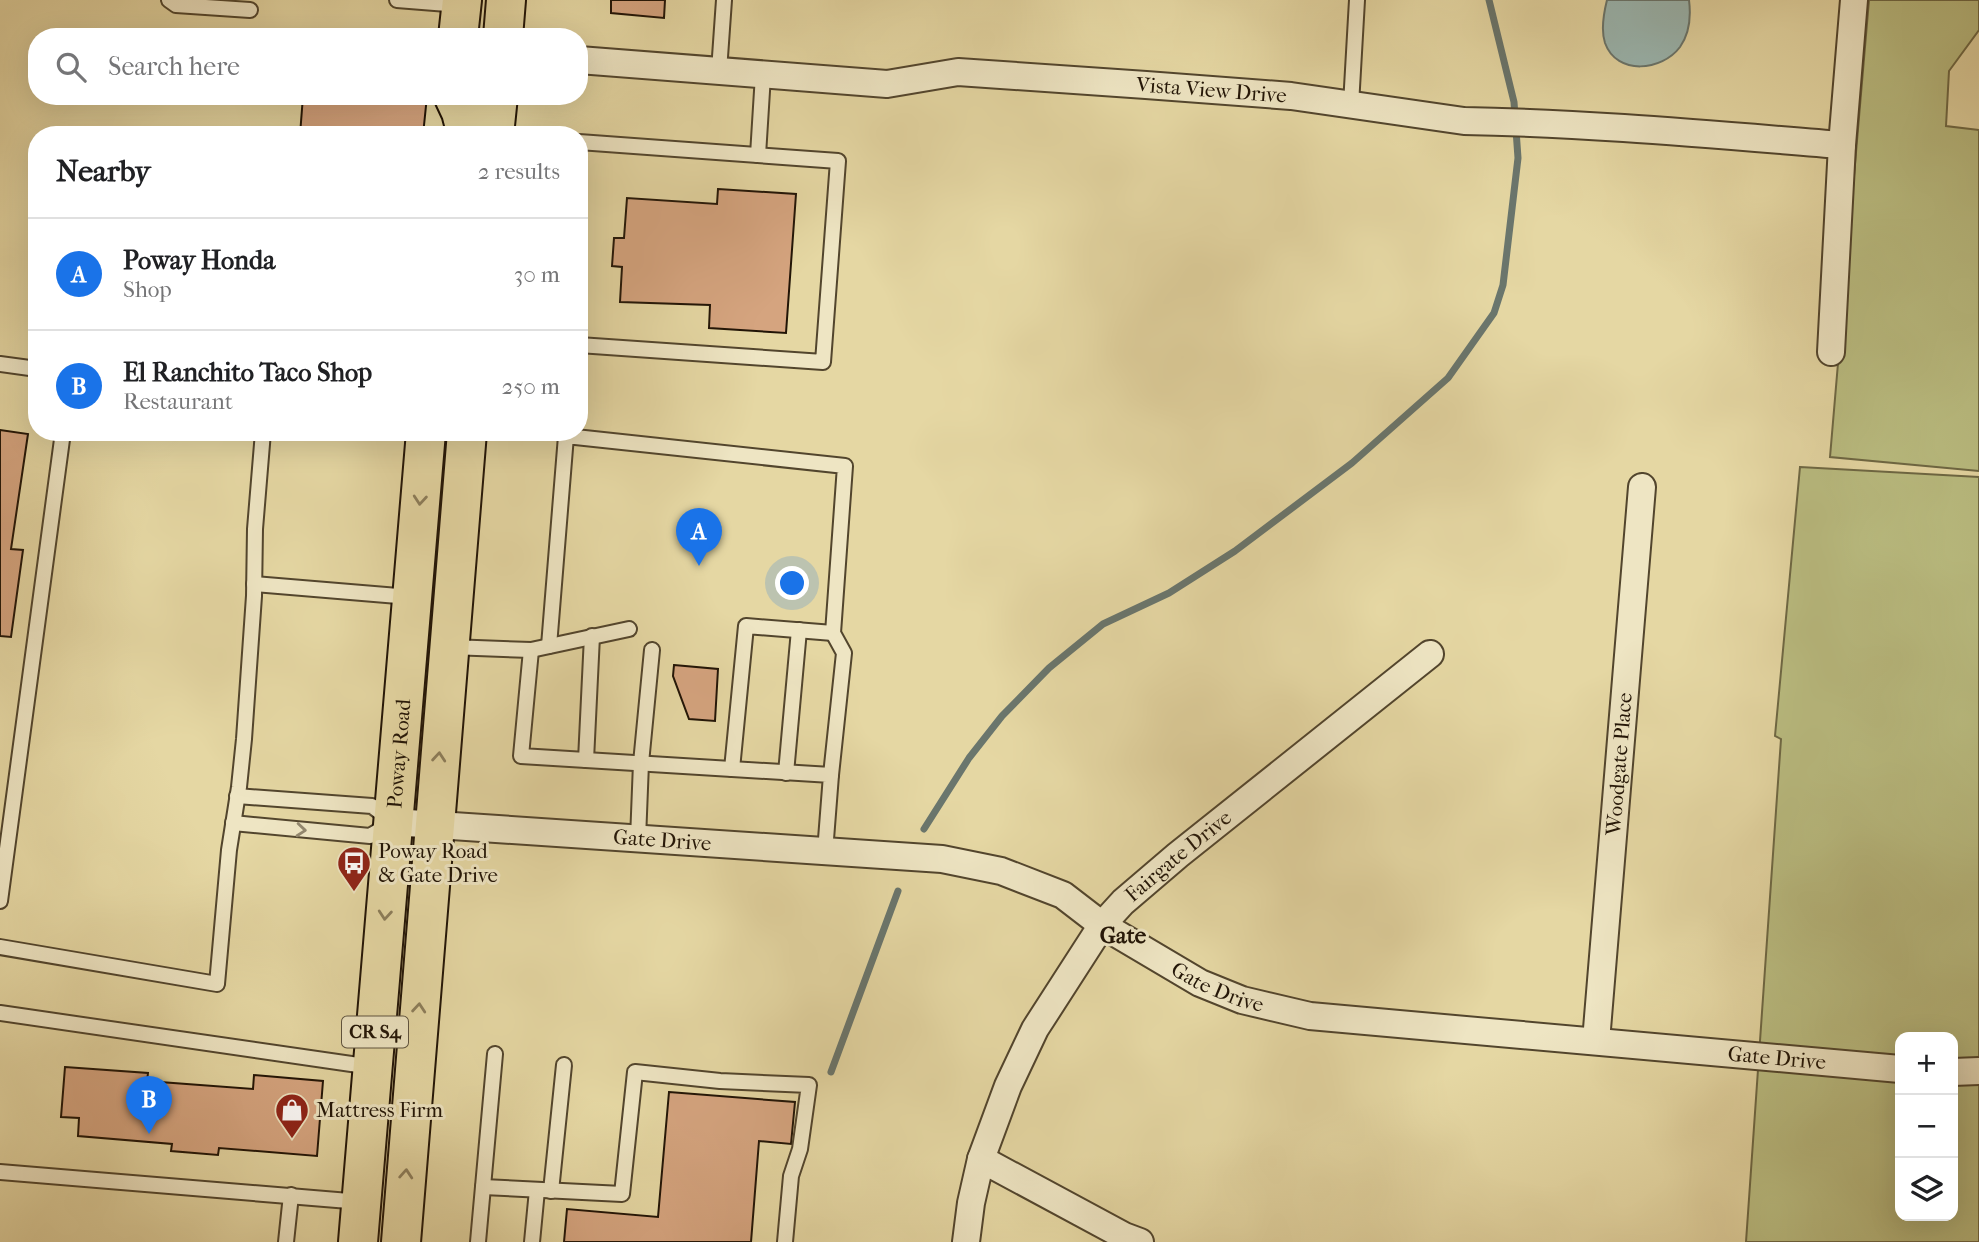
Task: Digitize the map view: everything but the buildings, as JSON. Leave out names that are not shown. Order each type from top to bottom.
[{"type":"main road","points":[[499,0],[501,28]]},
{"type":"main road","points":[[503,28],[506,0]]},
{"type":"main road","points":[[452,126],[453,105]]},
{"type":"main road","points":[[458,105],[465,126]]},
{"type":"main road","points":[[495,126],[497,105]]},
{"type":"main road","name":"Poway Road","points":[[358,1242],[425,441]]},
{"type":"main road","points":[[453,441],[451,481],[459,517]]},
{"type":"main road","name":"Poway Road","points":[[401,1242],[466,441]]},
{"type":"main road","points":[[366,1150],[378,1201],[376,1242]]},
{"type":"street","points":[[1831,352],[1842,145],[1854,0]]},
{"type":"street","name":"Vista View Drive","points":[[588,61],[887,84],[958,72],[1273,94],[1464,121],[1658,130],[1842,145]]},
{"type":"street","name":"Woodgate Place","points":[[1596,1041],[1642,486]]},
{"type":"street","name":"Fairgate Drive","points":[[966,1242],[981,1159],[1008,1086],[1035,1029],[1102,925],[1123,902],[1178,855],[1430,654]]},
{"type":"street","name":"Gate Drive","points":[[393,822],[942,859],[1001,871],[1063,895],[1102,925],[1200,983],[1242,1000],[1310,1016],[1895,1069]]},
{"type":"street","points":[[1958,1072],[1979,1072]]},
{"type":"street","points":[[981,1159],[1140,1242]]},
{"type":"lane","points":[[169,0],[176,5],[250,10]]},
{"type":"lane","points":[[397,0],[460,14]]},
{"type":"lane","points":[[719,71],[724,0]]},
{"type":"lane","points":[[1351,105],[1357,0]]},
{"type":"lane","points":[[758,155],[764,75]]},
{"type":"lane","points":[[588,143],[838,161],[823,362],[588,346]]},
{"type":"lane","points":[[0,365],[28,368]]},
{"type":"lane","points":[[588,438],[845,467],[834,633],[844,653],[825,852]]},
{"type":"lane","points":[[0,901],[62,441]]},
{"type":"lane","points":[[0,947],[217,984],[229,850],[244,729],[262,441]]},
{"type":"lane","points":[[549,646],[566,441]]},
{"type":"lane","points":[[254,584],[412,597]]},
{"type":"lane","points":[[732,769],[746,626],[834,633]]},
{"type":"lane","points":[[448,647],[531,650],[629,629]]},
{"type":"lane","points":[[786,772],[799,630]]},
{"type":"lane","points":[[586,760],[592,636]]},
{"type":"lane","points":[[531,650],[521,756],[831,775]]},
{"type":"lane","points":[[638,839],[652,650]]},
{"type":"lane","points":[[233,823],[370,836],[393,822],[372,806],[237,796]]},
{"type":"lane","points":[[0,1013],[372,1067]]},
{"type":"lane","points":[[478,1242],[495,1054]]},
{"type":"lane","points":[[532,1242],[544,1190],[564,1065]]},
{"type":"lane","points":[[483,1187],[622,1194],[635,1072],[720,1081],[809,1085],[800,1149],[791,1176],[786,1242]]},
{"type":"lane","points":[[0,1172],[362,1202]]},
{"type":"lane","points":[[286,1242],[291,1195]]},
{"type":"green space","points":[[1869,0],[1979,0],[1979,30],[1949,71],[1946,126],[1979,130],[1979,471],[1830,457]]},
{"type":"green space","points":[[1800,467],[1979,477],[1979,1242],[1746,1242],[1781,739],[1775,736]]},
{"type":"water","points":[[1607,0],[1689,0],[1689,24],[1683,42],[1672,55],[1652,65],[1629,65],[1619,61],[1611,54],[1604,38],[1603,22]]},
{"type":"waterway","points":[[924,829],[969,758],[1002,716],[1049,668],[1103,624],[1169,593],[1235,551],[1352,463],[1448,378],[1494,313],[1503,285],[1518,158],[1514,102],[1489,0]]},
{"type":"waterway","points":[[831,1072],[898,891]]},
{"type":"place","name":"Poway Honda","points":[[699,566]]},
{"type":"place","name":"Poway Road & Gate Drive","points":[[354,893]]},
{"type":"place","name":"El Ranchito Taco Shop","points":[[149,1134]]},
{"type":"place","name":"Mattress Firm","points":[[292,1140]]},
{"type":"district","name":"Gate","points":[[1123,935]]}]
